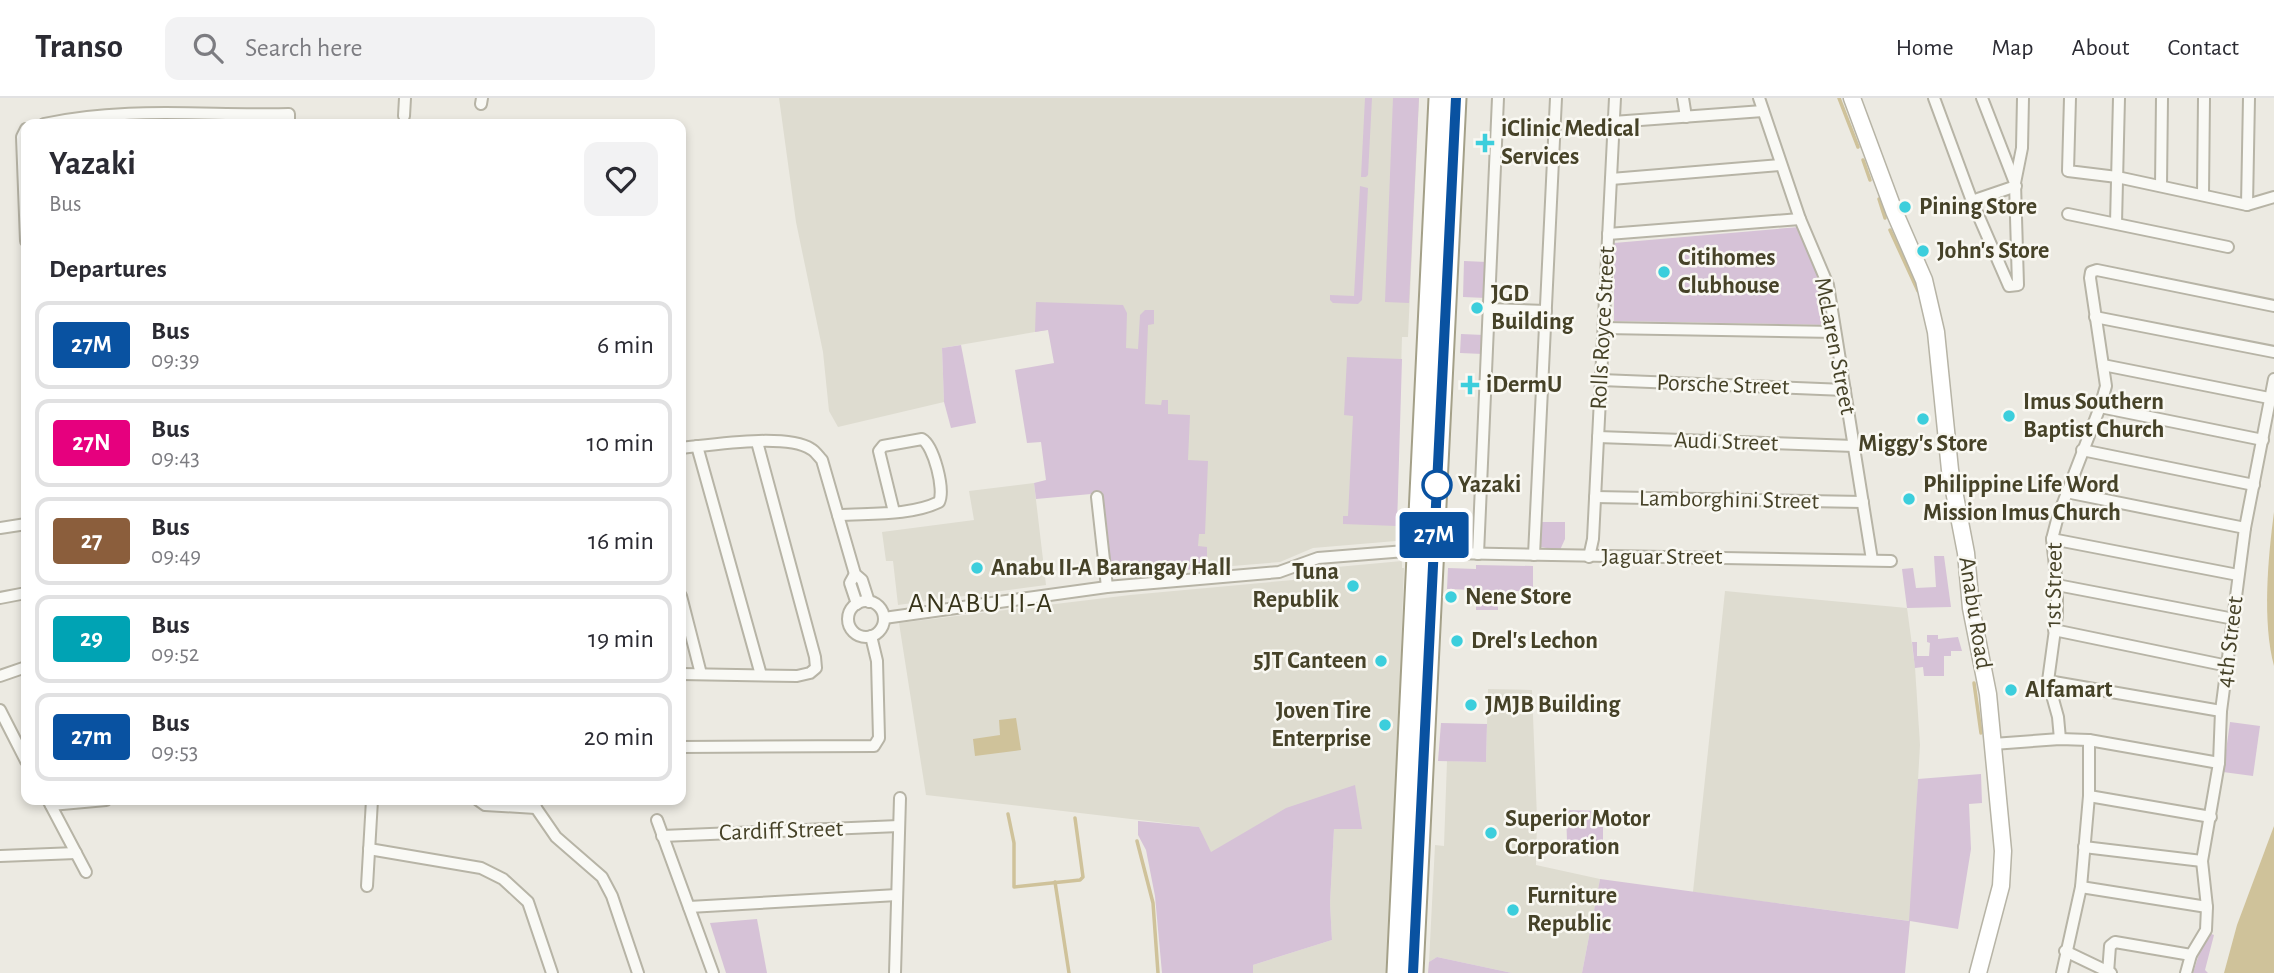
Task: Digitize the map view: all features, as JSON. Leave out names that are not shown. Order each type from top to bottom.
[{"type":"highway","points":[[1426,550],[1439,98]]},
{"type":"highway","points":[[1413,973],[1412,839],[1426,550],[1456,98]]},
{"type":"highway","points":[[1397,973],[1412,839]]},
{"type":"street","points":[[404,116],[405,98]]},
{"type":"street","points":[[1478,554],[1498,98]]},
{"type":"street","points":[[1534,555],[1556,98]]},
{"type":"street","name":"Rolls Royce Street","points":[[1589,557],[1593,539],[1615,98]]},
{"type":"street","points":[[1683,98],[1686,117]]},
{"type":"street","name":"McLaren Street","points":[[1759,98],[1800,219],[1828,285],[1872,561]]},
{"type":"street","name":"Anabu Road","points":[[1852,98],[1892,205],[1924,280],[1933,312],[1950,470],[1963,536],[1968,589],[1986,680],[2004,874],[1978,973]]},
{"type":"street","points":[[1934,98],[1972,201],[2009,286],[2018,285],[2015,184],[2022,148],[2023,98]]},
{"type":"street","points":[[1982,98],[2015,184]]},
{"type":"street","points":[[2070,98],[2068,171],[2117,177],[2247,205],[2274,197]]},
{"type":"street","points":[[2116,223],[2119,98]]},
{"type":"street","points":[[2161,186],[2162,98]]},
{"type":"street","points":[[2203,195],[2204,98]]},
{"type":"street","points":[[2247,205],[2249,98]]},
{"type":"street","points":[[1613,122],[1763,111]]},
{"type":"street","points":[[84,119],[125,112],[179,119]]},
{"type":"street","points":[[125,112],[126,119]]},
{"type":"street","points":[[1611,179],[1781,165]]},
{"type":"street","points":[[1972,201],[2015,184]]},
{"type":"street","points":[[2068,214],[2228,247]]},
{"type":"street","points":[[1608,234],[1800,219]]},
{"type":"street","name":"1st Street","points":[[2060,739],[2058,718],[2048,681],[2057,615],[2052,539],[2066,492],[2106,386],[2091,272],[2097,270],[2274,306]]},
{"type":"street","points":[[1489,309],[1546,311]]},
{"type":"street","points":[[2095,317],[2274,352]]},
{"type":"street","points":[[1604,328],[1835,332]]},
{"type":"street","points":[[2103,365],[2269,398]]},
{"type":"street","name":"4th Street","points":[[2186,973],[2191,955],[2206,930],[2207,907],[2202,861],[2219,763],[2221,711],[2245,528],[2274,379]]},
{"type":"street","name":"Porsche Street","points":[[1601,380],[1845,390]]},
{"type":"street","points":[[2100,407],[2263,440]]},
{"type":"street","name":"Audi Street","points":[[1598,437],[1854,446]]},
{"type":"street","points":[[838,515],[894,512],[930,507],[939,502],[942,496],[930,446],[922,439],[883,446],[879,451],[894,512]]},
{"type":"street","points":[[686,674],[797,676],[810,673],[816,668],[812,644],[757,442]]},
{"type":"street","points":[[686,447],[757,442],[795,443],[811,449],[822,460],[855,574],[862,580],[863,603]]},
{"type":"street","points":[[697,446],[761,675]]},
{"type":"street","points":[[2082,450],[2254,485]]},
{"type":"street","points":[[2066,492],[2245,528]]},
{"type":"street","points":[[1097,497],[1107,587]]},
{"type":"street","name":"Lamborghini Street","points":[[1595,497],[1863,502]]},
{"type":"street","points":[[0,528],[21,525]]},
{"type":"street","points":[[2052,539],[2238,575]]},
{"type":"street","name":"Jaguar Street","points":[[884,618],[1107,587],[1279,572],[1318,558],[1426,550],[1447,554],[1891,561]]},
{"type":"street","points":[[2057,585],[2234,619]]},
{"type":"street","points":[[0,598],[21,594]]},
{"type":"street","points":[[863,603],[881,610],[884,618],[881,629],[871,636],[859,635],[850,627],[849,615],[863,603]]},
{"type":"street","points":[[686,616],[701,674]]},
{"type":"street","points":[[2054,630],[2228,666]]},
{"type":"street","points":[[686,747],[874,746],[879,738],[878,666],[871,636]]},
{"type":"street","points":[[0,676],[21,669]]},
{"type":"street","points":[[2048,681],[2221,711]]},
{"type":"street","points":[[0,710],[21,751]]},
{"type":"street","points":[[14,738],[21,737]]},
{"type":"street","points":[[1993,744],[2060,739],[2089,740],[2219,763]]},
{"type":"street","points":[[2062,973],[2081,887],[2089,796],[2089,740]]},
{"type":"street","points":[[2089,796],[2211,817]]},
{"type":"street","points":[[895,973],[900,798]]},
{"type":"street","points":[[50,805],[86,872]]},
{"type":"street","points":[[367,886],[372,805]]},
{"type":"street","points":[[536,805],[556,837],[568,850],[603,877],[638,973]]},
{"type":"street","points":[[657,820],[713,973]]},
{"type":"street","name":"Cardiff Street","points":[[662,836],[899,825]]},
{"type":"street","points":[[2084,847],[2202,861]]},
{"type":"street","points":[[369,849],[481,868],[503,879],[528,902],[552,973]]},
{"type":"street","points":[[0,856],[76,853]]},
{"type":"street","points":[[2081,887],[2207,907]]},
{"type":"street","points":[[689,907],[897,895]]},
{"type":"street","points":[[2066,951],[2109,973],[2112,943],[2191,955]]},
{"type":"shaded area","points":[[779,98],[1419,98],[1408,337],[1402,337],[1396,541],[1313,548],[1280,562],[1111,576],[1110,319],[942,348],[944,402],[838,427],[829,411],[823,352],[796,222]]},
{"type":"shaded area","points":[[1365,98],[1372,98],[1368,175],[1361,177]]},
{"type":"shaded area","points":[[1393,98],[1419,98],[1409,303],[1385,302]]},
{"type":"shaded area","points":[[1360,186],[1368,188],[1362,300],[1358,304],[1333,303],[1330,295],[1354,296]]},
{"type":"shaded area","points":[[1799,227],[1822,285],[1828,325],[1614,321],[1614,243]]},
{"type":"shaded area","points":[[1464,261],[1487,262],[1486,298],[1463,297]]},
{"type":"shaded area","points":[[1036,302],[1123,305],[1127,313],[1126,348],[1138,349],[1140,315],[1145,310],[1154,310],[1154,324],[1148,325],[1145,404],[1161,405],[1162,400],[1168,400],[1168,414],[1190,415],[1188,460],[1208,461],[1205,534],[1199,534],[1198,546],[1207,547],[1207,568],[1111,576],[1108,573],[1102,493],[1036,499],[1034,483],[1046,480],[1041,442],[1027,443],[1015,370],[1054,363],[1048,330],[1035,332]]},
{"type":"shaded area","points":[[1461,334],[1484,335],[1483,354],[1460,353]]},
{"type":"shaded area","points":[[961,345],[976,423],[951,428],[944,402],[942,348]]},
{"type":"shaded area","points":[[1347,357],[1402,359],[1397,526],[1343,524],[1343,516],[1348,516],[1353,416],[1344,415]]},
{"type":"shaded area","points":[[1034,483],[1046,585],[898,605],[893,561],[886,561],[882,532],[974,520],[969,491]]},
{"type":"shaded area","points":[[2274,512],[2274,666],[2267,610]]},
{"type":"shaded area","points":[[1540,522],[1565,522],[1565,539],[1560,550],[1540,547]]},
{"type":"shaded area","points":[[1934,556],[1944,556],[1951,607],[1907,608],[1902,569],[1913,568],[1916,588],[1936,587]]},
{"type":"shaded area","points":[[1402,561],[1404,568],[1395,822],[1386,973],[1253,973],[1253,965],[1332,940],[1330,903],[1334,828],[1354,786],[1210,853],[1199,827],[926,795],[899,623],[1130,595],[1293,580],[1315,569]]},
{"type":"shaded area","points":[[1476,565],[1533,566],[1533,591],[1516,591],[1516,597],[1510,597],[1510,602],[1498,602],[1498,610],[1476,610],[1476,590],[1447,589],[1448,568],[1476,569]]},
{"type":"shaded area","points":[[1725,591],[1907,608],[1915,667],[1920,745],[1910,921],[1693,892]]},
{"type":"shaded area","points":[[1927,635],[1938,635],[1938,639],[1958,637],[1962,651],[1951,651],[1951,656],[1944,656],[1944,676],[1924,676],[1923,667],[1915,668],[1912,642],[1917,642],[1917,656],[1929,656],[1930,643],[1927,642]]},
{"type":"shaded area","points":[[1488,689],[1532,690],[1536,865],[1600,879],[1582,973],[1512,973],[1437,957],[1429,962],[1435,845],[1444,846],[1447,761],[1486,762]]},
{"type":"shaded area","points":[[1016,718],[1021,750],[975,756],[973,739],[1000,735],[999,720]]},
{"type":"shaded area","points":[[2230,722],[2260,726],[2253,776],[2223,772]]},
{"type":"shaded area","points":[[1441,723],[1487,724],[1486,762],[1438,761]]},
{"type":"shaded area","points":[[1981,774],[1982,803],[1969,804],[1971,849],[1958,929],[1910,921],[1905,973],[1582,973],[1600,879],[1909,921],[1918,779]]},
{"type":"shaded area","points":[[1355,785],[1362,829],[1334,829],[1330,903],[1332,940],[1253,965],[1253,973],[1162,973],[1155,896],[1146,850],[1138,835],[1138,821],[1199,827],[1211,852],[1286,808]]},
{"type":"shaded area","points":[[1566,810],[1603,811],[1603,843],[1567,841]]},
{"type":"shaded area","points":[[2274,826],[2274,973],[2224,973],[2237,925]]},
{"type":"shaded area","points":[[757,919],[767,973],[726,973],[710,923]]},
{"type":"shaded area","points":[[2206,932],[2214,935],[2205,970],[2208,973],[2193,973]]},
{"type":"shaded area","points":[[1437,957],[1512,973],[1428,973],[1429,962]]},
{"type":"waterway","points":[[1839,98],[1858,147]]},
{"type":"waterway","points":[[1863,160],[1870,180]]},
{"type":"waterway","points":[[1879,199],[1885,218]]},
{"type":"waterway","points":[[1890,230],[1918,291]]},
{"type":"waterway","points":[[1974,683],[1981,733]]},
{"type":"waterway","points":[[1008,814],[1014,843],[1014,887],[1080,880],[1083,877],[1075,818]]},
{"type":"waterway","points":[[1137,841],[1153,903],[1158,973]]},
{"type":"waterway","points":[[1055,882],[1069,973]]},
{"type":"bus line","name":"27M","points":[[1413,973],[1456,98]]},
{"type":"place","name":"iClinic Medical Services","points":[[1485,143]]},
{"type":"place","name":"Pining Store","points":[[1905,207]]},
{"type":"place","name":"John's Store","points":[[1923,251]]},
{"type":"place","name":"Citihomes Clubhouse","points":[[1664,272]]},
{"type":"place","name":"JGD Building","points":[[1477,308]]},
{"type":"place","name":"iDermU","points":[[1470,385]]},
{"type":"place","name":"Imus Southern Baptist Church","points":[[2009,416]]},
{"type":"place","name":"Miggy's Store","points":[[1923,419]]},
{"type":"place","name":"Yazaki","points":[[1437,485]]},
{"type":"place","name":"Philippine Life Word Mission Imus Church","points":[[1909,499]]},
{"type":"place","name":"Anabu II-A Barangay Hall","points":[[977,568]]},
{"type":"place","name":"Tuna Republik","points":[[1353,586]]},
{"type":"place","name":"Nene Store","points":[[1451,597]]},
{"type":"place","name":"Drel's Lechon","points":[[1457,641]]},
{"type":"place","name":"5JT Canteen","points":[[1381,661]]},
{"type":"place","name":"Alfamart","points":[[2011,690]]},
{"type":"place","name":"JMJB Building","points":[[1471,705]]},
{"type":"place","name":"Joven Tire Enterprise","points":[[1385,725]]},
{"type":"place","name":"Superior Motor Corporation","points":[[1491,833]]},
{"type":"place","name":"Furniture Republic","points":[[1513,910]]},
{"type":"district","name":"ANABU II-A","points":[[981,604]]}]
